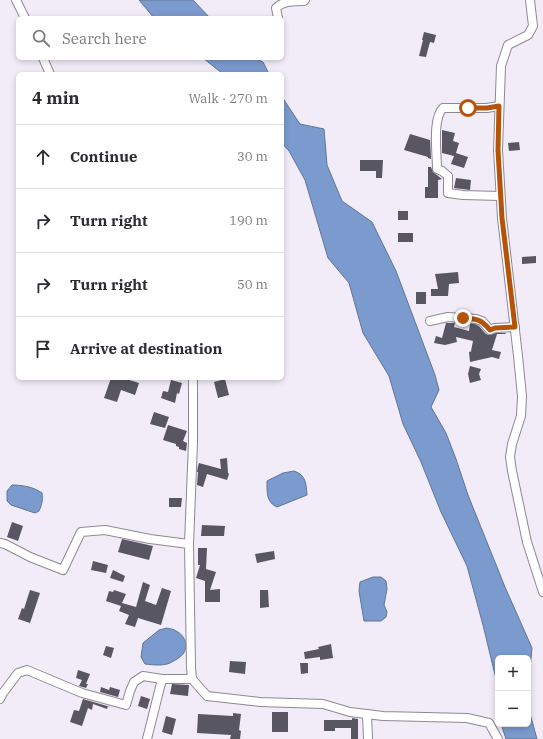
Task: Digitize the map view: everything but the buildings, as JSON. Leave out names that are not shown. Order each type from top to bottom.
[{"type":"street","points":[[16,0],[24,16]]},
{"type":"street","points":[[278,16],[276,8],[279,2],[305,0]]},
{"type":"street","points":[[530,0],[533,26],[528,34],[508,45],[501,66],[498,150],[502,218],[522,396],[521,416],[512,444],[510,457],[527,542],[543,592]]},
{"type":"street","points":[[44,60],[49,72]]},
{"type":"street","points":[[499,106],[487,108],[444,108],[440,111],[437,123],[436,141],[438,169],[448,176],[448,193],[500,196]]},
{"type":"street","points":[[430,321],[448,317],[476,319],[482,321],[490,330],[495,328],[515,327]]},
{"type":"street","points":[[193,380],[193,442],[189,544],[192,679],[207,696],[260,702],[323,704],[350,712],[383,716],[467,718],[489,723],[498,739]]},
{"type":"street","points":[[0,543],[63,570],[81,532],[105,530],[189,544]]},
{"type":"street","points":[[0,699],[2,693],[18,673],[27,670],[82,693],[126,705],[134,682],[143,676],[162,679],[192,679]]},
{"type":"street","points":[[147,739],[162,679]]},
{"type":"street","points":[[367,714],[368,739]]},
{"type":"water","points":[[139,0],[193,0],[208,16],[152,16]]},
{"type":"water","points":[[206,60],[259,60],[263,62],[268,72],[220,72]]},
{"type":"water","points":[[284,100],[300,124],[324,129],[327,165],[342,201],[372,222],[396,271],[435,375],[439,390],[431,407],[446,433],[468,495],[505,587],[532,648],[531,658],[531,655],[495,655],[495,675],[467,566],[441,512],[421,462],[403,424],[389,376],[363,333],[349,283],[328,258],[305,180],[289,151],[284,145]]},
{"type":"water","points":[[294,471],[301,475],[305,480],[307,495],[277,507],[273,505],[267,493],[267,481],[283,473]]},
{"type":"water","points":[[12,485],[28,487],[42,493],[42,502],[39,511],[35,513],[11,505],[7,501],[7,491]]},
{"type":"water","points":[[373,577],[381,577],[386,581],[387,589],[384,605],[387,612],[386,617],[381,621],[364,621],[359,591],[360,582]]},
{"type":"water","points":[[167,628],[175,630],[182,635],[186,644],[185,651],[177,659],[167,664],[145,664],[141,657],[143,643],[159,630]]},
{"type":"water","points":[[531,717],[537,739],[506,739],[502,727],[531,727]]},
{"type":"route","points":[[463,318],[482,321],[490,330],[495,328],[515,327],[502,218],[498,150],[499,106],[487,108],[468,108]]}]
